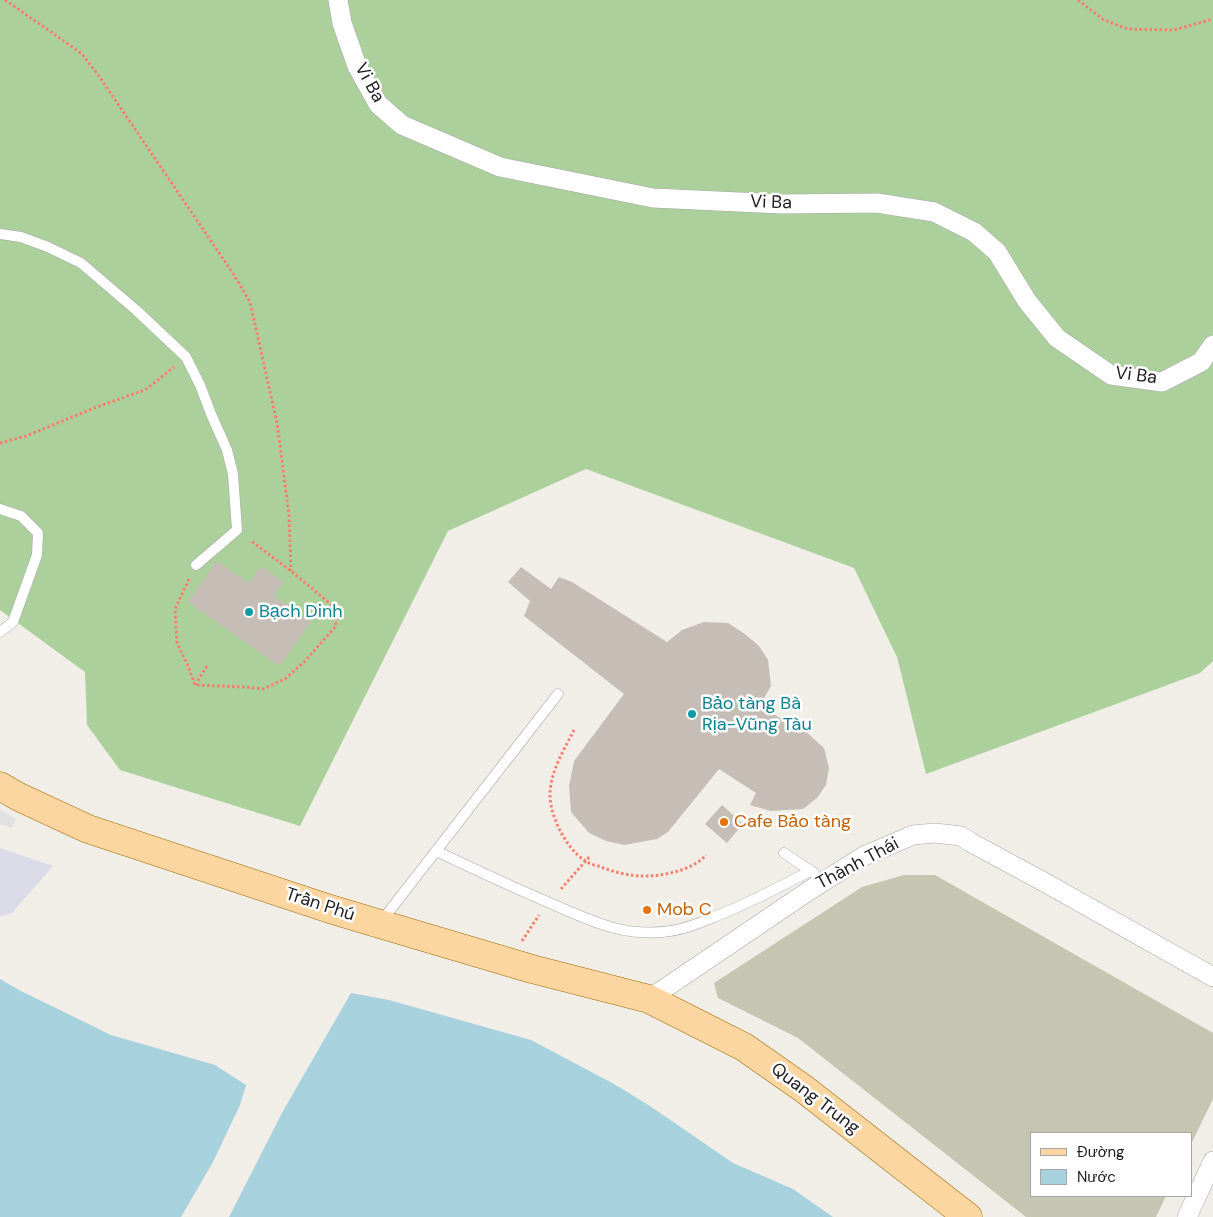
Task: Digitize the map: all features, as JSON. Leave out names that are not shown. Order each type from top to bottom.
[{"type":"main road","name":"Trần Phú","points":[[0,786],[19,797],[88,829],[380,924],[532,969],[649,999]]},
{"type":"main road","name":"Quang Trung","points":[[649,999],[744,1047],[804,1089],[968,1217]]},
{"type":"street","name":"Vi Ba","points":[[338,0],[342,23],[358,66],[378,104],[402,125],[500,166],[653,198],[781,204],[878,203],[934,212],[974,232],[997,252],[1027,301],[1057,338],[1111,375],[1162,382],[1201,362],[1213,345]]},
{"type":"street","name":"Thành Thái","points":[[649,999],[818,875],[913,835],[936,833],[961,836],[1213,977]]},
{"type":"street","points":[[1187,1217],[1213,1161]]},
{"type":"lane","points":[[0,234],[21,237],[48,247],[81,264],[136,310],[186,357],[200,385],[227,450],[233,474],[237,530],[196,565]]},
{"type":"lane","points":[[0,509],[21,516],[38,534],[37,555],[13,622],[0,632]]},
{"type":"lane","points":[[380,924],[558,694]]},
{"type":"lane","points":[[436,851],[583,918],[611,928],[641,933],[672,931],[700,923],[818,875]]},
{"type":"lane","points":[[784,854],[818,875]]},
{"type":"path","points":[[5,0],[80,53],[99,76],[234,275],[250,302],[277,422],[290,514],[291,571]]},
{"type":"path","points":[[1078,0],[1104,20],[1128,29],[1174,30],[1213,19]]},
{"type":"path","points":[[0,443],[26,436],[94,408],[146,390],[186,357]]},
{"type":"path","points":[[195,686],[263,689],[285,679],[305,661],[336,626],[333,606],[237,530]]},
{"type":"path","points":[[195,686],[177,643],[175,609],[196,565]]},
{"type":"path","points":[[195,686],[207,666]]},
{"type":"path","points":[[574,730],[555,769],[550,793],[552,808],[562,836],[578,856],[586,862],[610,871],[639,876],[676,871],[700,862],[706,855]]},
{"type":"shaded area","points":[[0,809],[16,819],[12,828],[0,824]]},
{"type":"shaded area","points":[[0,848],[53,866],[12,913],[0,917]]},
{"type":"shaded area","points":[[904,875],[935,875],[1213,1033],[1213,1099],[1193,1140],[1193,1132],[1030,1132],[1030,1197],[1166,1197],[1156,1217],[1026,1217],[798,1038],[718,998],[714,983],[862,887]]},
{"type":"green space","points":[[0,0],[1213,0],[1213,661],[1200,673],[926,774],[897,657],[854,568],[586,469],[448,531],[300,826],[120,770],[87,725],[85,672],[0,610]]},
{"type":"water","points":[[0,979],[111,1035],[215,1065],[246,1085],[240,1105],[213,1162],[181,1217],[0,1217]]},
{"type":"water","points":[[351,993],[389,1000],[531,1040],[614,1084],[650,1106],[733,1163],[793,1189],[833,1217],[229,1217],[283,1111]]},
{"type":"building","name":"Bạch Dinh","points":[[217,561],[249,583],[261,566],[283,582],[274,596],[311,622],[279,666],[188,602]]},
{"type":"building","name":"Bảo tàng Bà Rịa-Vũng Tàu","points":[[521,567],[551,589],[559,577],[572,582],[667,642],[682,630],[704,622],[728,623],[745,634],[759,646],[768,660],[771,686],[760,705],[789,724],[804,730],[824,748],[829,768],[826,785],[817,798],[803,809],[771,811],[750,805],[756,793],[719,769],[668,832],[657,839],[624,845],[606,841],[589,833],[571,812],[569,786],[574,761],[624,694],[524,616],[530,601],[508,582]]},
{"type":"building","points":[[722,805],[743,824],[727,843],[705,824]]},
{"type":"place","name":"Bạch Dinh","points":[[249,612]]},
{"type":"place","name":"Bảo tàng Bà Rịa-Vũng Tàu","points":[[692,714]]},
{"type":"place","name":"Cafe Bảo tàng","points":[[724,822]]},
{"type":"place","name":"Mob C","points":[[647,910]]}]
